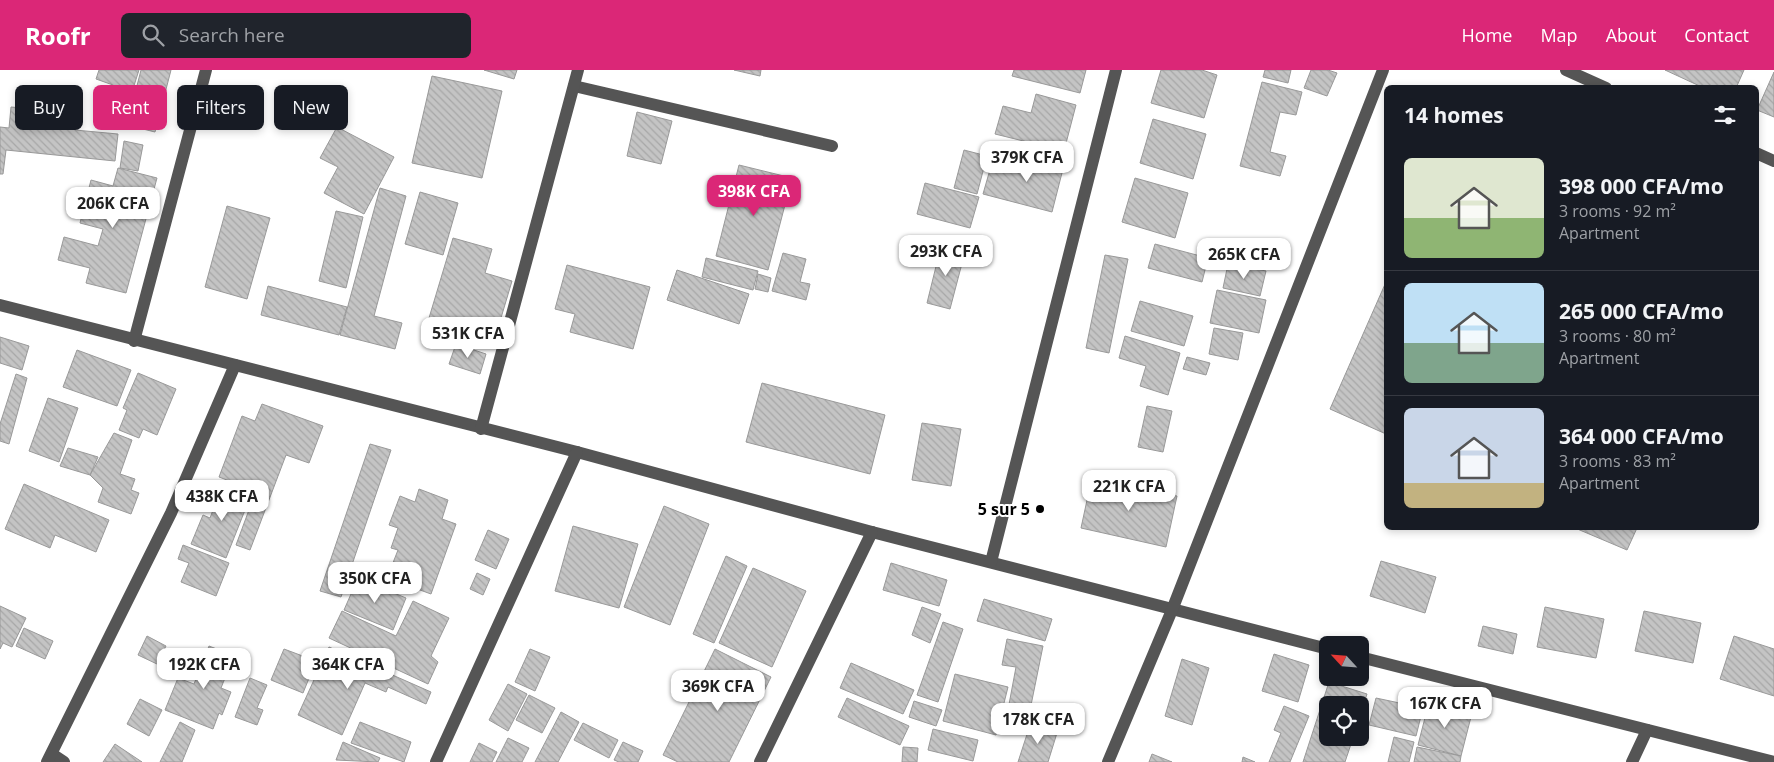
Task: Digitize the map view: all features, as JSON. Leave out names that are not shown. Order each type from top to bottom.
[{"type":"street","points":[[134,341],[206,70]]},
{"type":"street","points":[[481,429],[578,70]]},
{"type":"street","points":[[991,562],[1116,70]]},
{"type":"street","points":[[1108,762],[1172,610],[1384,70]]},
{"type":"street","points":[[1566,70],[1599,85]]},
{"type":"street","points":[[574,86],[832,146]]},
{"type":"street","points":[[1759,154],[1774,161]]},
{"type":"street","points":[[0,306],[577,452],[872,532],[1319,647]]},
{"type":"street","points":[[64,762],[50,758],[171,513],[235,365]]},
{"type":"street","points":[[436,762],[577,452]]},
{"type":"street","points":[[760,762],[872,532]]},
{"type":"street","points":[[1369,659],[1774,762]]},
{"type":"street","points":[[1632,762],[1647,730]]},
{"type":"building","points":[[99,70],[139,70],[134,85],[113,85],[96,79]]},
{"type":"building","points":[[141,70],[171,70],[167,86],[137,85]]},
{"type":"building","points":[[484,70],[517,70],[514,79]]},
{"type":"building","points":[[734,70],[761,70],[760,76]]},
{"type":"building","points":[[1014,70],[1086,70],[1080,93],[1012,76]]},
{"type":"building","points":[[1161,70],[1202,70],[1217,75],[1204,118],[1151,103]]},
{"type":"building","points":[[1265,70],[1291,70],[1288,83],[1263,77]]},
{"type":"building","points":[[1311,70],[1328,70],[1337,73],[1327,96],[1304,88]]},
{"type":"building","points":[[1665,70],[1744,70],[1737,85],[1698,85]]},
{"type":"building","points":[[1774,72],[1774,117],[1759,111],[1759,106]]},
{"type":"building","points":[[432,76],[502,91],[482,178],[412,163]]},
{"type":"building","points":[[1262,82],[1302,92],[1296,115],[1280,112],[1270,152],[1286,156],[1280,176],[1240,166]]},
{"type":"building","points":[[1036,94],[1076,105],[1064,151],[995,134],[1003,106],[1031,113]]},
{"type":"building","points":[[11,107],[15,107],[15,130],[75,130],[118,134],[115,161],[6,150],[3,174],[0,174],[0,127],[9,128]]},
{"type":"building","points":[[637,112],[672,121],[661,164],[627,156]]},
{"type":"building","points":[[1153,119],[1206,134],[1193,179],[1140,163]]},
{"type":"building","points":[[335,130],[343,130],[394,157],[364,214],[324,193],[338,167],[320,158]]},
{"type":"building","points":[[124,141],[143,145],[138,171],[120,168]]},
{"type":"building","points":[[964,150],[987,156],[977,194],[954,188]]},
{"type":"building","points":[[1024,155],[1064,165],[1052,212],[983,194],[991,166],[1019,173]]},
{"type":"building","points":[[739,165],[792,178],[768,270],[716,256]]},
{"type":"building","points":[[118,168],[157,178],[126,293],[86,283],[90,268],[58,260],[64,237],[98,246],[103,229],[80,223],[91,180],[113,186]]},
{"type":"building","points":[[1135,178],[1188,193],[1175,238],[1122,222]]},
{"type":"building","points":[[925,183],[979,197],[970,228],[917,214]]},
{"type":"building","points":[[380,188],[406,196],[374,316],[402,323],[395,349],[340,335]]},
{"type":"building","points":[[420,192],[458,203],[443,255],[405,244]]},
{"type":"building","points":[[227,206],[270,218],[247,299],[205,287]]},
{"type":"building","points":[[336,211],[363,217],[346,288],[319,281]]},
{"type":"building","points":[[453,238],[492,249],[485,273],[512,281],[495,338],[429,318]]},
{"type":"building","points":[[1155,244],[1208,258],[1202,282],[1148,268]]},
{"type":"building","points":[[941,246],[965,252],[950,309],[927,303]]},
{"type":"building","points":[[783,253],[806,259],[800,282],[810,284],[806,300],[772,291]]},
{"type":"building","points":[[1105,255],[1128,259],[1109,353],[1086,348]]},
{"type":"building","points":[[706,258],[758,271],[753,290],[702,277]]},
{"type":"building","points":[[1228,264],[1266,271],[1260,296],[1223,288]]},
{"type":"building","points":[[567,265],[650,287],[633,349],[570,332],[575,314],[555,309]]},
{"type":"building","points":[[677,270],[749,294],[739,324],[667,300]]},
{"type":"building","points":[[758,274],[771,278],[768,292],[755,289]]},
{"type":"building","points":[[268,286],[347,307],[339,335],[261,315]]},
{"type":"building","points":[[1384,287],[1384,433],[1330,409]]},
{"type":"building","points":[[1217,290],[1266,300],[1259,333],[1210,323]]},
{"type":"building","points":[[1140,301],[1193,316],[1184,346],[1131,331]]},
{"type":"building","points":[[1214,328],[1243,333],[1238,360],[1209,354]]},
{"type":"building","points":[[1125,336],[1180,353],[1168,395],[1140,386],[1146,366],[1119,358]]},
{"type":"building","points":[[0,337],[29,346],[22,370],[0,363]]},
{"type":"building","points":[[456,344],[486,354],[480,374],[449,364]]},
{"type":"building","points":[[77,350],[131,370],[117,406],[63,387]]},
{"type":"building","points":[[1187,357],[1210,363],[1206,375],[1183,369]]},
{"type":"building","points":[[138,373],[176,389],[157,435],[143,429],[139,438],[119,430],[127,410],[123,408]]},
{"type":"building","points":[[16,374],[27,378],[9,444],[0,441],[0,424]]},
{"type":"building","points":[[762,383],[885,415],[870,474],[746,442]]},
{"type":"building","points":[[48,398],[78,408],[59,462],[29,451]]},
{"type":"building","points":[[262,404],[323,426],[309,463],[286,455],[250,550],[236,545],[256,491],[219,477],[242,416],[255,421]]},
{"type":"building","points":[[1147,406],[1172,411],[1163,452],[1138,447]]},
{"type":"building","points":[[922,423],[961,429],[951,486],[912,480]]},
{"type":"building","points":[[114,433],[132,440],[120,474],[135,479],[131,490],[139,493],[131,514],[98,502],[103,488],[90,475]]},
{"type":"building","points":[[370,444],[391,450],[341,597],[320,591]]},
{"type":"building","points":[[68,448],[98,457],[90,475],[60,466]]},
{"type":"building","points":[[1092,477],[1177,496],[1166,547],[1081,528]]},
{"type":"building","points":[[24,484],[109,520],[96,552],[55,535],[50,548],[5,529]]},
{"type":"building","points":[[223,484],[251,495],[226,558],[191,544],[203,515],[210,518]]},
{"type":"building","points":[[419,489],[448,500],[442,519],[456,524],[431,594],[387,578],[398,550],[391,548],[398,528],[389,525],[400,496],[415,502]]},
{"type":"building","points":[[664,506],[709,524],[670,625],[624,607]]},
{"type":"building","points":[[573,526],[638,544],[619,608],[555,591]]},
{"type":"building","points":[[488,530],[509,539],[496,569],[475,560]]},
{"type":"building","points":[[1580,530],[1636,530],[1627,550]]},
{"type":"building","points":[[183,545],[229,563],[216,596],[181,582],[189,563],[178,559]]},
{"type":"building","points":[[726,556],[747,566],[714,643],[693,634]]},
{"type":"building","points":[[1381,561],[1436,577],[1425,613],[1370,596]]},
{"type":"building","points":[[891,563],[947,580],[939,606],[883,590]]},
{"type":"building","points":[[753,568],[806,591],[772,667],[719,643]]},
{"type":"building","points":[[477,573],[490,579],[483,595],[470,589]]},
{"type":"building","points":[[358,578],[406,598],[393,630],[344,610]]},
{"type":"building","points":[[984,599],[1052,619],[1045,641],[977,621]]},
{"type":"building","points":[[413,601],[449,618],[431,656],[438,662],[428,684],[329,638],[342,611],[396,636]]},
{"type":"building","points":[[0,606],[26,618],[12,647],[3,643],[0,649]]},
{"type":"building","points":[[922,607],[941,614],[930,643],[912,635]]},
{"type":"building","points":[[1545,607],[1604,619],[1596,658],[1537,647]]},
{"type":"building","points":[[1644,611],[1701,623],[1693,663],[1635,651]]},
{"type":"building","points":[[943,622],[963,629],[938,702],[917,695]]},
{"type":"building","points":[[1483,626],[1517,634],[1513,654],[1478,646]]},
{"type":"building","points":[[24,628],[53,641],[45,659],[16,646]]},
{"type":"building","points":[[147,636],[166,646],[157,664],[138,655]]},
{"type":"building","points":[[1734,636],[1774,649],[1774,696],[1720,679]]},
{"type":"building","points":[[1007,639],[1043,646],[1028,720],[1007,715],[1016,667],[1002,665]]},
{"type":"building","points":[[209,646],[240,658],[236,670],[229,668],[221,688],[231,692],[222,715],[219,713],[213,729],[165,710],[178,678],[194,684]]},
{"type":"building","points":[[329,647],[431,692],[426,704],[388,687],[386,692],[365,683],[342,735],[298,715]]},
{"type":"building","points":[[284,649],[316,661],[303,693],[271,680]]},
{"type":"building","points":[[530,649],[550,657],[535,691],[515,682]]},
{"type":"building","points":[[715,649],[771,677],[729,762],[678,762],[663,755]]},
{"type":"building","points":[[1274,654],[1309,665],[1298,702],[1262,691]]},
{"type":"building","points":[[1182,659],[1209,668],[1192,725],[1165,716]]},
{"type":"building","points":[[851,663],[914,690],[903,714],[840,688]]},
{"type":"building","points":[[955,674],[1008,687],[996,735],[943,721]]},
{"type":"building","points":[[250,678],[267,685],[257,708],[263,710],[257,725],[235,717]]},
{"type":"building","points":[[508,684],[527,694],[508,731],[489,720]]},
{"type":"building","points":[[1328,686],[1342,686],[1367,694],[1366,696],[1324,696]]},
{"type":"building","points":[[529,695],[555,708],[542,733],[516,720]]},
{"type":"building","points":[[847,698],[909,726],[900,745],[838,717]]},
{"type":"building","points":[[1376,698],[1423,708],[1416,736],[1369,725]]},
{"type":"building","points":[[140,699],[162,710],[149,736],[127,724]]},
{"type":"building","points":[[914,701],[942,710],[936,726],[909,717]]},
{"type":"building","points":[[1429,702],[1472,713],[1461,756],[1418,745]]},
{"type":"building","points":[[1284,706],[1309,716],[1290,762],[1269,762],[1281,733],[1274,730]]},
{"type":"building","points":[[561,712],[579,722],[558,762],[535,762]]},
{"type":"building","points":[[1319,713],[1319,746],[1350,746],[1345,762],[1303,762]]},
{"type":"building","points":[[180,722],[195,730],[182,762],[160,762]]},
{"type":"building","points":[[360,722],[411,742],[404,762],[351,743]]},
{"type":"building","points":[[583,723],[618,740],[609,758],[574,740]]},
{"type":"building","points":[[1030,725],[1057,733],[1048,762],[1018,762]]},
{"type":"building","points":[[933,729],[978,740],[973,761],[928,750]]},
{"type":"building","points":[[1394,737],[1414,742],[1409,762],[1388,762]]},
{"type":"building","points":[[508,738],[529,748],[522,762],[496,762]]},
{"type":"building","points":[[343,742],[380,758],[378,762],[336,760]]},
{"type":"building","points":[[623,742],[643,751],[638,762],[619,762],[614,760]]},
{"type":"building","points":[[479,743],[497,752],[492,762],[470,762]]},
{"type":"building","points":[[115,744],[142,762],[103,762]]},
{"type":"building","points":[[903,747],[918,748],[917,762],[902,762]]},
{"type":"building","points":[[1417,747],[1461,756],[1460,762],[1414,762]]},
{"type":"building","points":[[1152,754],[1172,762],[1149,762]]},
{"type":"building","points":[[1243,757],[1255,762],[1242,762]]},
{"type":"place","name":"5 sur 5","points":[[1040,509]]}]
